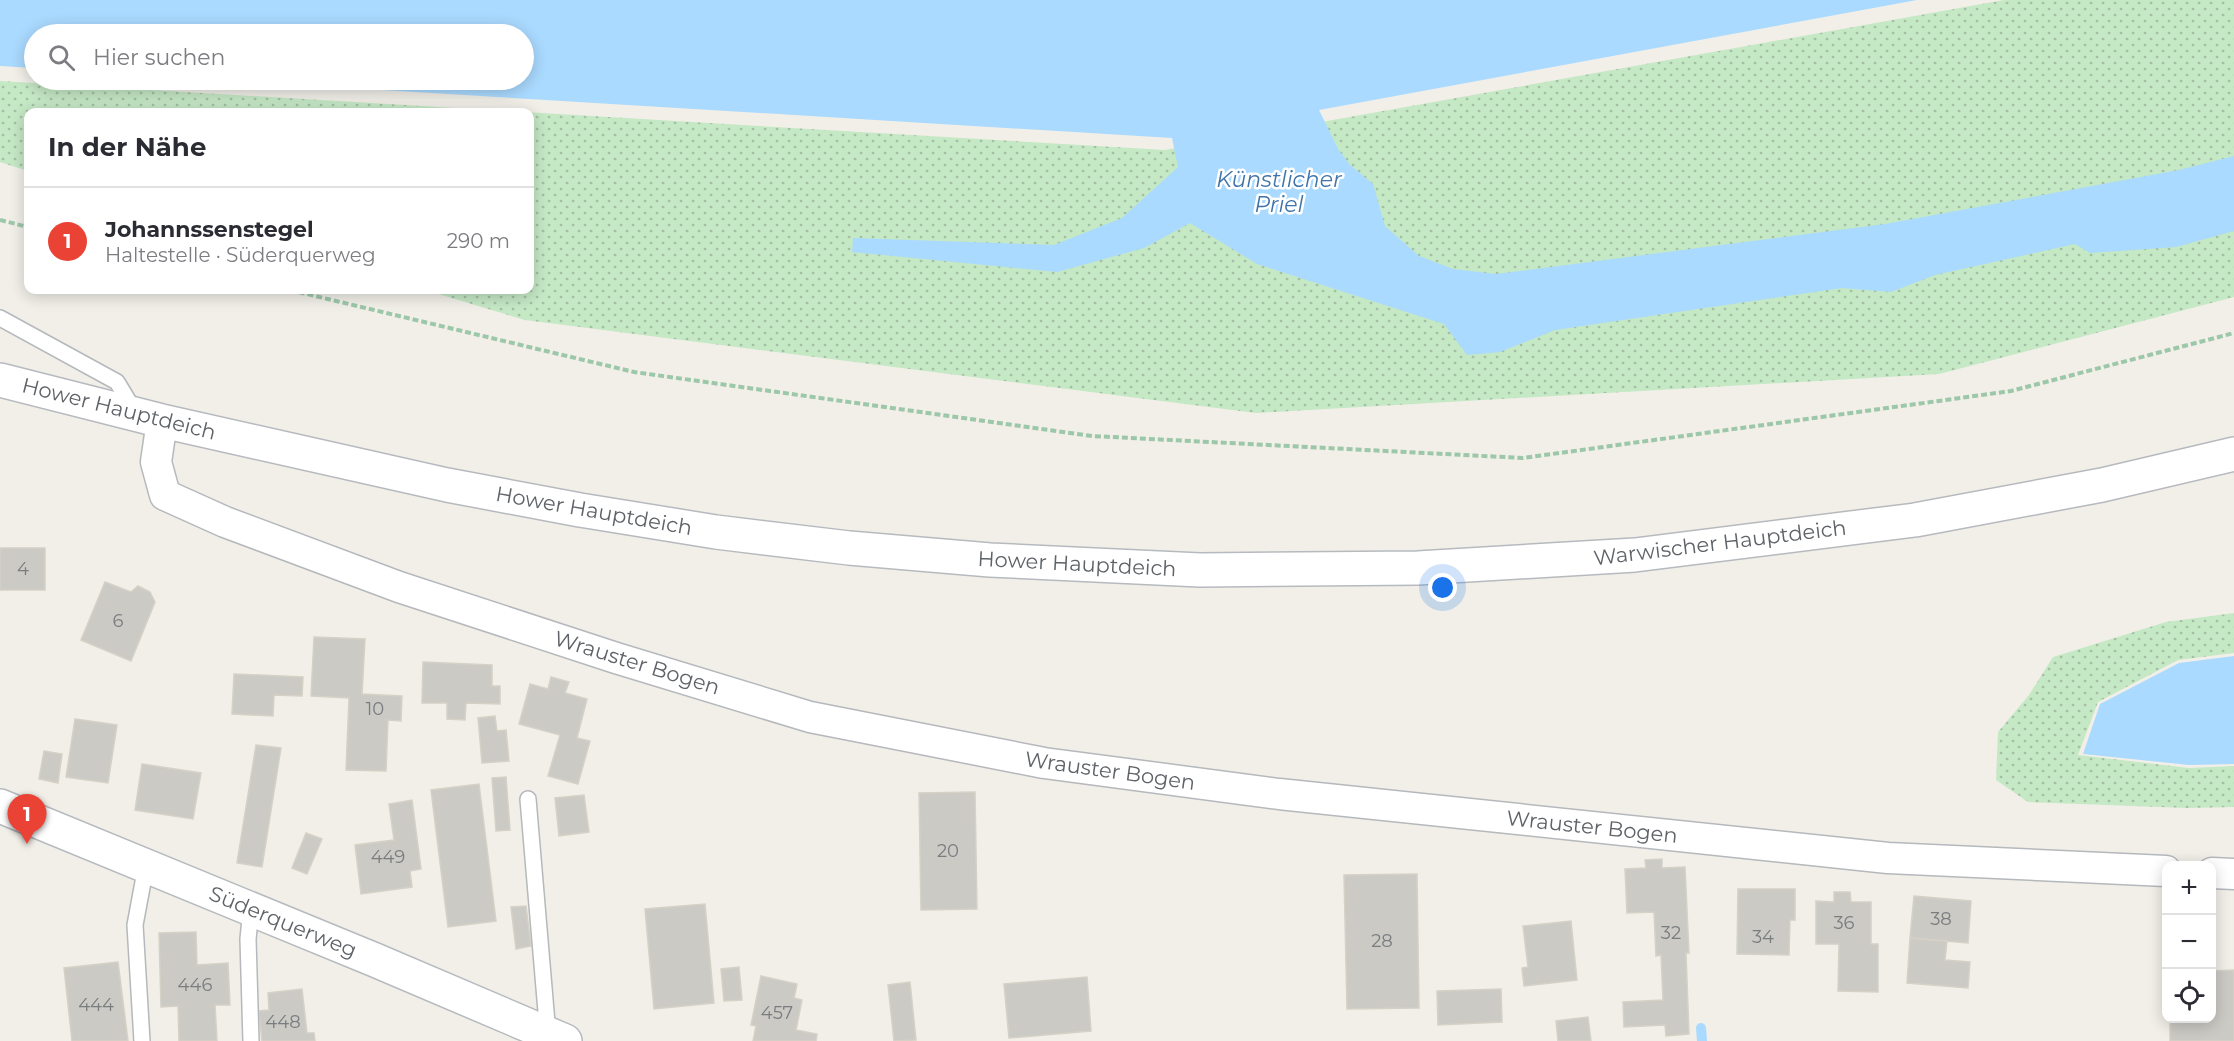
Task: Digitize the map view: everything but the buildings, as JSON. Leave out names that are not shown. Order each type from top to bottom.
[{"type":"street","name":"Hower Hauptdeich","points":[[0,380],[149,418],[447,485],[716,532],[849,548],[978,559],[1200,570]]},
{"type":"street","name":"Wrauster Bogen","points":[[149,418],[156,462],[165,495],[225,522],[410,590],[605,654],[810,717],[1044,762],[1279,795],[1888,858],[2162,871]]},
{"type":"street","name":"Warwischer Hauptdeich","points":[[1200,570],[1418,568],[1635,555],[1916,520],[2102,485],[2234,454]]},
{"type":"street","name":"Süderquerweg","points":[[0,806],[251,909],[554,1038]]},
{"type":"street","points":[[2216,873],[2234,874]]},
{"type":"lane","points":[[0,318],[117,382],[149,418]]},
{"type":"lane","points":[[528,798],[554,1038]]},
{"type":"lane","points":[[142,1041],[135,925],[146,866]]},
{"type":"lane","points":[[251,909],[248,939],[251,1041]]},
{"type":"path","points":[[0,220],[24,226]]},
{"type":"path","points":[[307,294],[634,372],[1069,433],[1104,437],[1523,458],[2011,391],[2234,333]]},
{"type":"green space","points":[[2004,0],[2234,0],[2234,297],[1939,374],[1256,413],[525,320],[438,294],[534,294],[534,112],[1165,150]]},
{"type":"green space","points":[[0,81],[24,82],[24,90],[152,90],[456,108],[24,108],[24,170],[0,162]]},
{"type":"green space","points":[[2234,613],[2234,653],[2178,660],[2098,702],[2078,755],[2189,768],[2234,766],[2234,807],[2188,808],[2028,802],[1996,780],[1998,732],[2029,695],[2053,657],[2166,622]]},
{"type":"water","name":"Künstlicher Priel","points":[[0,0],[1917,0],[1319,110],[1338,149],[1350,165],[1373,184],[1385,226],[1419,256],[1453,269],[1496,274],[1885,224],[2179,170],[2234,156],[2234,231],[2176,247],[2090,253],[2075,244],[1935,275],[1891,292],[1842,288],[1555,330],[1500,352],[1467,355],[1444,324],[1257,264],[1190,223],[1144,248],[1057,272],[852,252],[853,238],[1054,245],[1122,218],[1178,167],[1172,138],[382,90],[534,90],[534,24],[24,24],[24,67],[0,66]]},
{"type":"water","points":[[2234,656],[2234,764],[2189,765],[2083,754],[2100,704],[2179,663]]},
{"type":"waterway","points":[[1701,1028],[1702,1041]]},
{"type":"place","name":"Johannssenstegel","points":[[27,844]]}]
